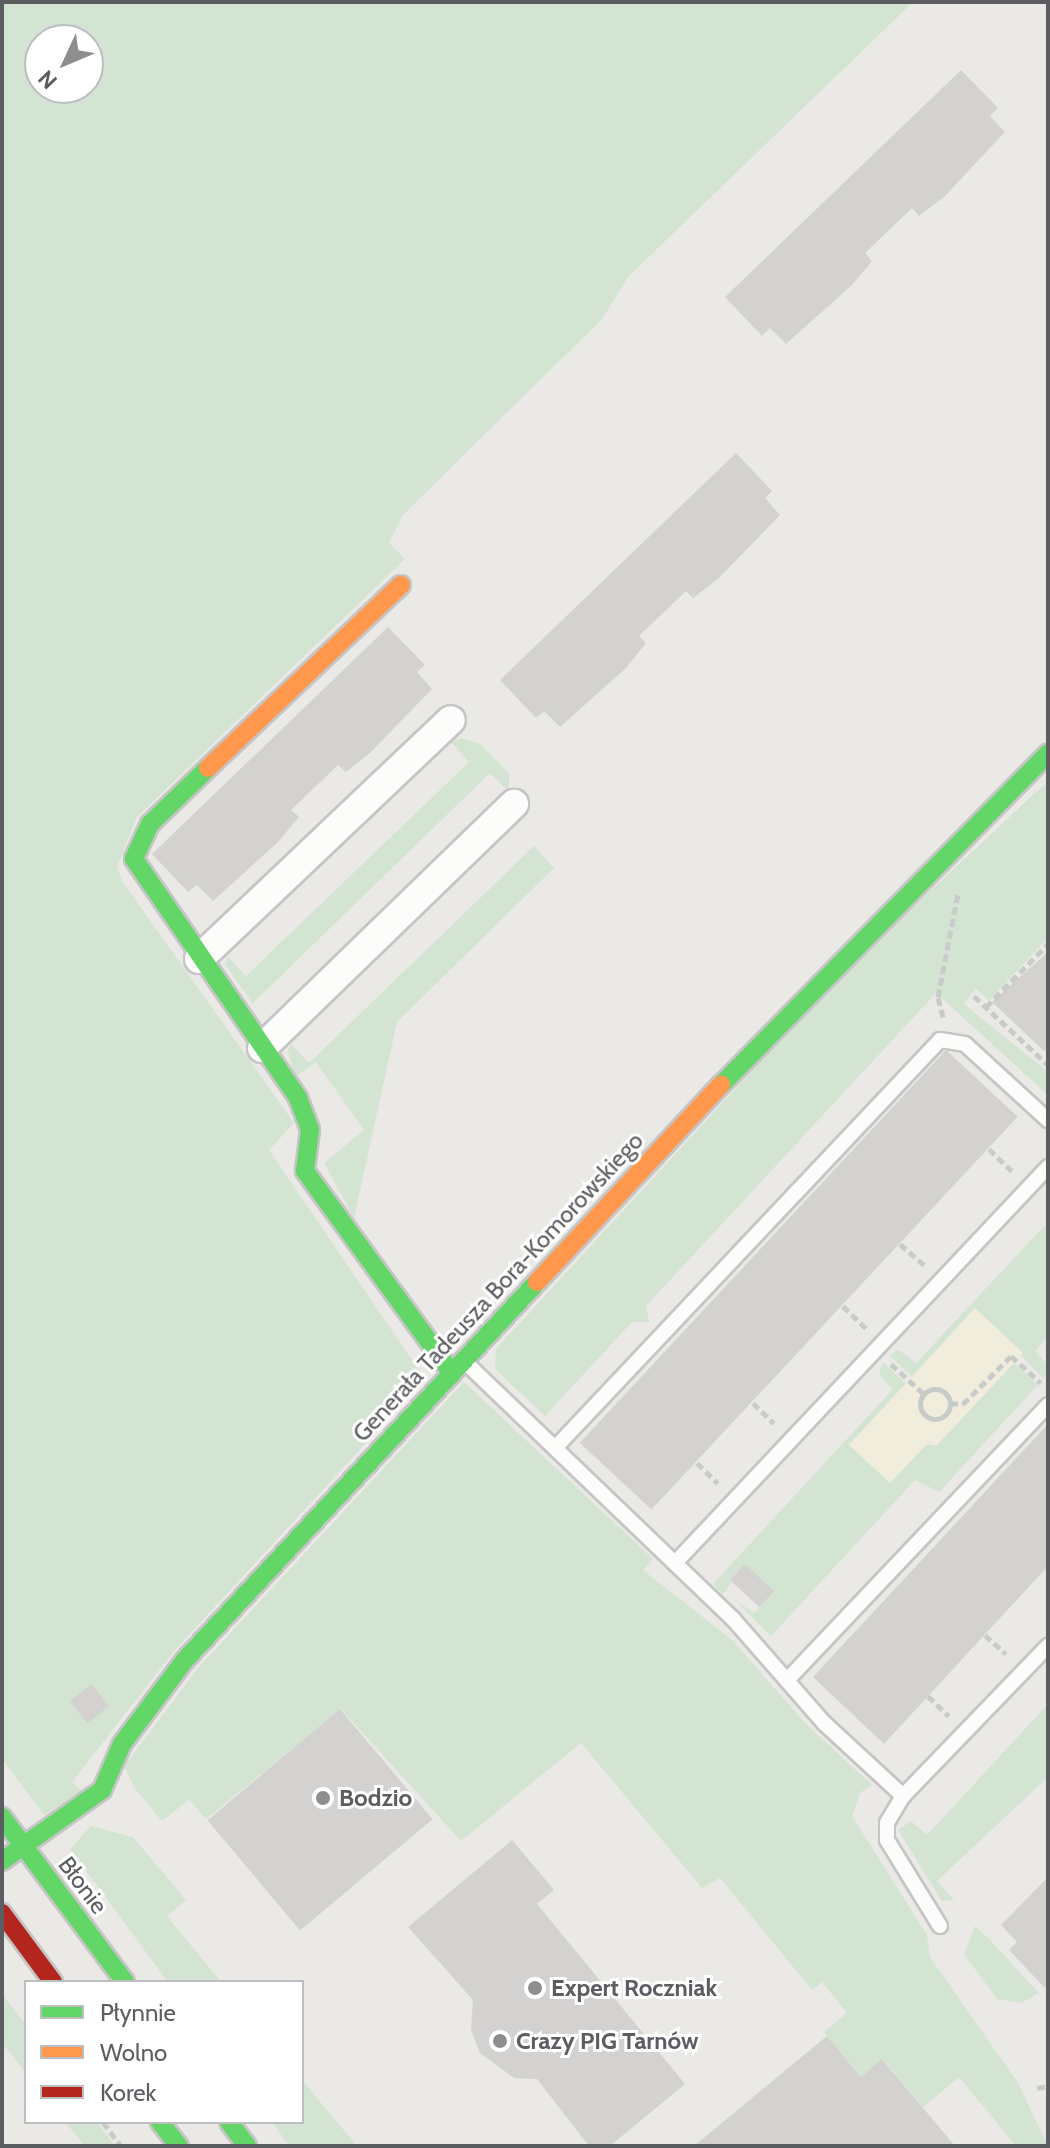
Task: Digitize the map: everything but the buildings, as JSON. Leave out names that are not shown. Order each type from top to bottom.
[{"type":"street","points":[[401,585],[137,845],[139,874],[308,1118],[305,1171],[458,1367]]},
{"type":"street","points":[[199,959],[451,720]]},
{"type":"street","name":"Generała Tadeusza Bora-Komorowskiego","points":[[2,1861],[25,1848],[102,1790],[122,1744],[184,1661],[841,955],[1048,753]]},
{"type":"street","points":[[262,1048],[514,804]]},
{"type":"street","name":"Błonie","points":[[2,1817],[124,1980]]},
{"type":"street","points":[[2,1913],[52,1980]]},
{"type":"street","points":[[162,2124],[179,2146]]},
{"type":"street","points":[[230,2124],[247,2146]]},
{"type":"lane","points":[[555,1448],[947,1038],[974,1050],[1048,1120]]},
{"type":"lane","points":[[675,1563],[1048,1167]]},
{"type":"lane","points":[[458,1367],[555,1448],[675,1563],[789,1678],[824,1723],[903,1796]]},
{"type":"lane","points":[[789,1678],[1048,1405]]},
{"type":"lane","points":[[940,1926],[887,1840],[887,1823],[903,1796],[1048,1646]]},
{"type":"path","points":[[947,1038],[938,997],[960,880]]},
{"type":"path","points":[[986,1007],[1048,944]]},
{"type":"path","points":[[974,996],[1048,1065]]},
{"type":"path","points":[[989,1149],[1016,1175]]},
{"type":"path","points":[[1006,1185],[1025,1165]]},
{"type":"path","points":[[900,1244],[928,1270]]},
{"type":"path","points":[[919,1280],[938,1259]]},
{"type":"path","points":[[843,1306],[871,1332]]},
{"type":"path","points":[[864,1339],[880,1322]]},
{"type":"path","points":[[950,1403],[934,1420],[920,1403],[938,1389],[950,1403],[963,1404],[1011,1356],[1048,1389]]},
{"type":"path","points":[[753,1403],[781,1429],[772,1439]]},
{"type":"path","points":[[697,1463],[725,1490]]},
{"type":"path","points":[[985,1635],[1013,1660]]},
{"type":"path","points":[[928,1696],[956,1722]]},
{"type":"path","points":[[1037,2088],[1048,2086]]},
{"type":"path","points":[[104,2124],[121,2146]]},
{"type":"green space","points":[[2,2],[913,2],[629,276],[602,319],[403,515],[389,543],[405,559],[137,817],[117,867],[122,881],[294,1123],[269,1150],[425,1379],[175,1650],[72,1782],[82,1791],[44,1815],[2,1759]]},
{"type":"green space","points":[[462,738],[480,744],[509,773],[509,792],[490,773],[253,1003],[266,1023],[225,964],[228,957],[246,976],[469,762],[451,742]]},
{"type":"green space","points":[[1048,781],[1048,938],[989,1001],[976,988],[964,1004],[1048,1072],[1048,1095],[936,993],[646,1306],[649,1322],[632,1322],[545,1416],[495,1369],[496,1349],[842,973]]},
{"type":"green space","points":[[534,846],[554,868],[397,1022],[354,1218],[324,1163],[364,1130],[316,1062],[294,1078],[288,1050],[291,1044],[309,1063]]},
{"type":"green space","points":[[1048,1222],[1048,1337],[1035,1351],[1048,1365],[1044,1379],[975,1309],[912,1377],[889,1355],[899,1350],[916,1363]]},
{"type":"green space","points":[[883,1362],[906,1384],[849,1445],[937,1445],[1014,1363],[1038,1385],[939,1492],[915,1480],[771,1636],[734,1599],[754,1613],[774,1592],[745,1564],[723,1594],[713,1584],[893,1389],[879,1375]]},
{"type":"green space","points":[[464,1382],[653,1559],[643,1570],[733,1641],[805,1723],[872,1785],[860,1793],[852,1816],[927,1935],[930,1957],[1018,2083],[1048,2146],[1016,2146],[959,2077],[923,2107],[883,2059],[861,2077],[824,2032],[847,2013],[822,1982],[812,1990],[720,1878],[702,1888],[581,1743],[461,1841],[341,1709],[206,1819],[189,1800],[162,1821],[135,1789],[124,1766],[199,1667]]},
{"type":"green space","points":[[1048,1704],[1048,1777],[937,1881],[954,1900],[942,1901],[898,1830],[911,1821],[927,1835]]},
{"type":"green space","points":[[91,1826],[133,1837],[186,1900],[167,1916],[219,1980],[167,1980],[70,1849]]},
{"type":"green space","points":[[975,1926],[1039,1993],[1021,2003],[997,1999],[964,1954]]},
{"type":"green space","points":[[2,1994],[24,2022],[24,2070],[2,2043]]},
{"type":"green space","points":[[304,2082],[357,2146],[289,2146],[273,2124],[304,2124]]},
{"type":"green space","points":[[67,2124],[98,2124],[115,2146],[85,2146]]},
{"type":"sand","points":[[975,1308],[1023,1353],[936,1446],[930,1441],[890,1483],[849,1445]]},
{"type":"traffic: fast","points":[[721,1085],[1048,753]]},
{"type":"traffic: fast","points":[[208,768],[150,824],[134,859],[298,1098],[310,1130],[305,1171],[452,1373]]},
{"type":"traffic: fast","points":[[2,1861],[102,1790],[122,1744],[184,1661],[537,1282]]},
{"type":"traffic: fast","points":[[2,1817],[124,1980]]},
{"type":"traffic: fast","points":[[162,2124],[179,2146]]},
{"type":"traffic: fast","points":[[230,2124],[247,2146]]},
{"type":"traffic: slow","points":[[208,768],[401,585]]},
{"type":"traffic: slow","points":[[537,1282],[721,1085]]},
{"type":"traffic: jam","points":[[2,1913],[52,1980]]},
{"type":"place","name":"Bodzio","points":[[323,1798]]},
{"type":"place","name":"Expert Roczniak","points":[[535,1988]]},
{"type":"place","name":"Crazy PIG Tarnów","points":[[500,2041]]}]
